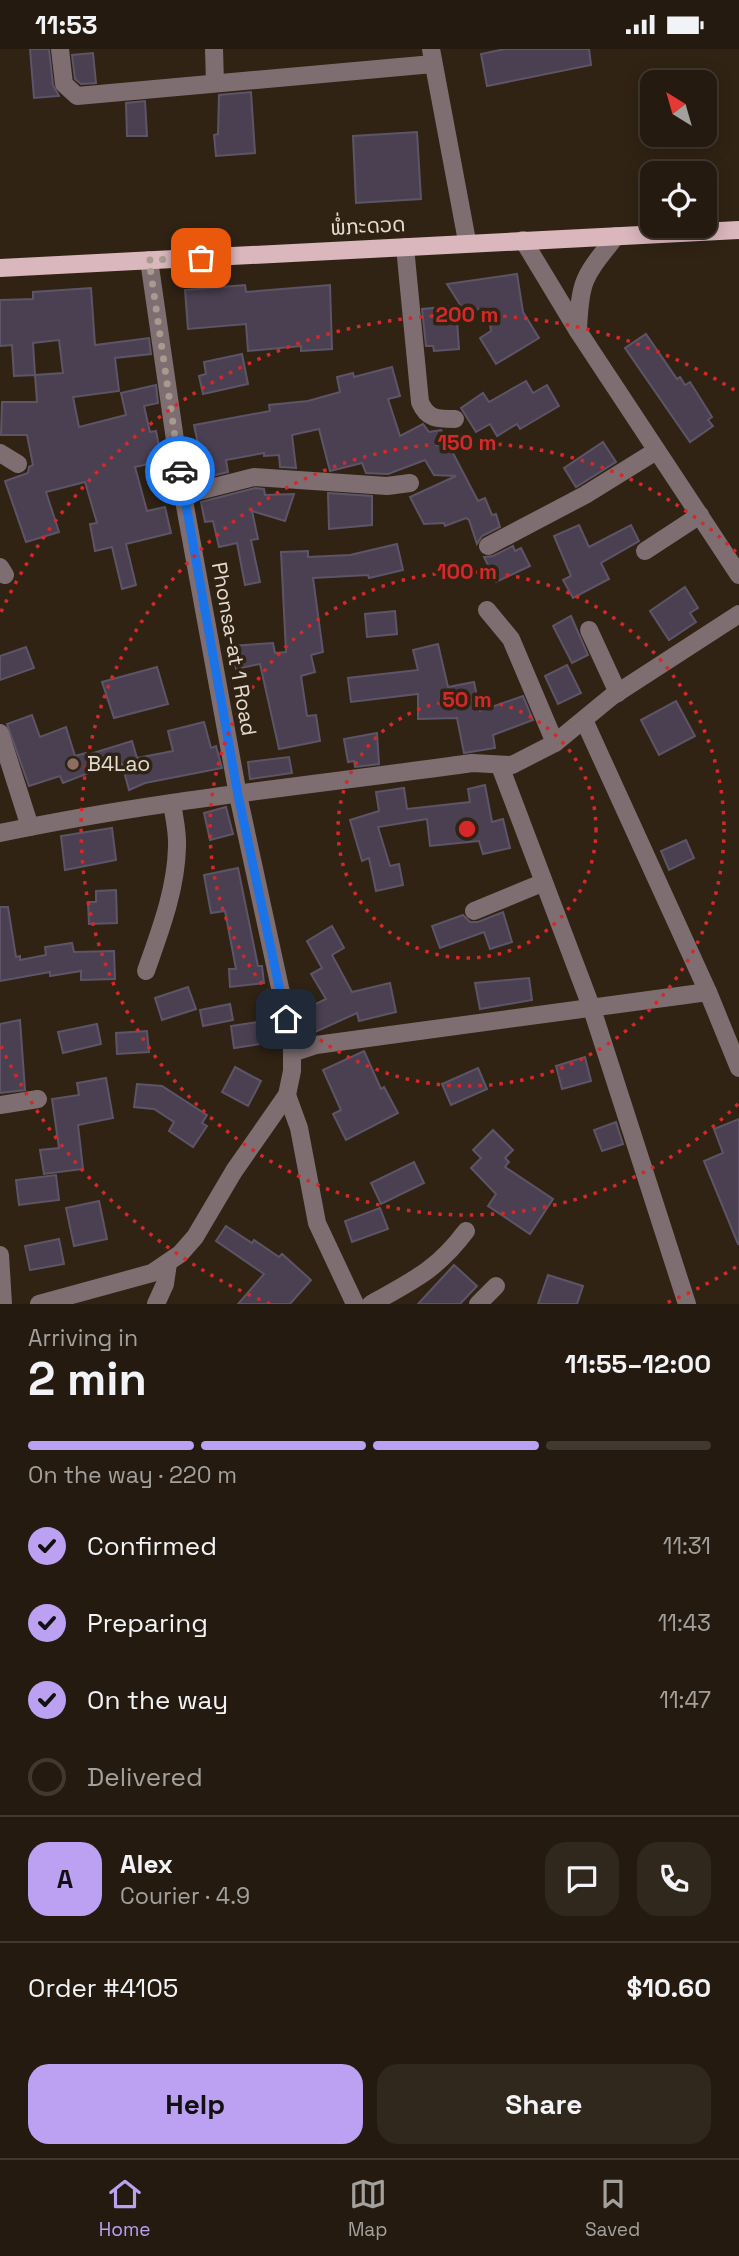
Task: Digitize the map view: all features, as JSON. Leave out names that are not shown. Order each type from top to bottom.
[{"type":"main road","name":"ພໍ່ກະດວດ","points":[[0,268],[405,247],[467,241],[739,230]]},
{"type":"street","points":[[60,49],[64,84],[77,96],[215,83],[432,57],[467,241]]},
{"type":"street","points":[[214,49],[215,83]]},
{"type":"street","points":[[578,331],[580,288],[587,273],[616,236]]},
{"type":"street","points":[[523,240],[578,331],[739,575]]},
{"type":"street","points":[[405,247],[420,402],[425,413],[433,418],[455,419]]},
{"type":"street","name":"Phonsa-at 1 Road","points":[[149,260],[183,495],[238,795],[292,1048],[287,1095]]},
{"type":"street","points":[[488,546],[585,495],[656,451]]},
{"type":"street","points":[[0,453],[18,464]]},
{"type":"street","points":[[183,495],[254,477],[387,486],[410,482]]},
{"type":"street","points":[[645,551],[700,515]]},
{"type":"street","points":[[487,610],[512,639],[555,743]]},
{"type":"street","points":[[0,833],[172,803],[472,763],[512,765],[555,743],[618,693],[739,614]]},
{"type":"street","points":[[589,630],[618,693]]},
{"type":"street","points":[[584,720],[708,992],[739,1069]]},
{"type":"street","points":[[0,733],[30,827]]},
{"type":"street","points":[[500,766],[542,883],[592,1009],[687,1304]]},
{"type":"street","points":[[146,971],[171,889],[177,845],[172,803]]},
{"type":"street","points":[[474,911],[542,883]]},
{"type":"street","points":[[292,1048],[708,992]]},
{"type":"street","points":[[40,1304],[152,1273],[168,1263],[195,1237],[234,1171],[287,1095]]},
{"type":"street","points":[[287,1095],[299,1128],[317,1223],[355,1304]]},
{"type":"street","points":[[0,1105],[38,1099]]},
{"type":"street","points":[[371,1304],[430,1271],[447,1257],[466,1231]]},
{"type":"street","points":[[0,1255],[3,1304]]},
{"type":"street","points":[[156,1304],[165,1284],[168,1263]]},
{"type":"street","points":[[478,1304],[496,1286]]},
{"type":"building","points":[[30,49],[49,49],[53,85],[59,96],[34,98]]},
{"type":"building","points":[[505,49],[589,49],[591,65],[487,86],[481,54]]},
{"type":"building","points":[[93,53],[96,83],[81,84],[75,79],[72,55]]},
{"type":"building","points":[[251,92],[255,153],[216,156],[214,135],[218,134],[219,95]]},
{"type":"building","points":[[145,101],[147,136],[127,136],[126,103]]},
{"type":"building","points":[[417,132],[421,199],[356,203],[353,136]]},
{"type":"building","points":[[517,274],[523,312],[539,338],[496,364],[480,338],[491,331],[488,308],[464,311],[447,284]]},
{"type":"building","points":[[245,285],[246,292],[330,285],[332,349],[301,351],[301,346],[248,351],[246,324],[188,329],[185,290]]},
{"type":"building","points":[[91,288],[95,345],[149,338],[151,354],[115,358],[119,391],[73,397],[79,427],[126,415],[121,393],[156,385],[158,403],[144,406],[150,432],[156,431],[162,461],[135,467],[147,511],[165,507],[171,533],[126,544],[136,585],[122,589],[112,547],[95,551],[90,524],[97,523],[85,482],[46,492],[59,532],[26,542],[5,481],[28,473],[29,467],[33,465],[27,435],[1,435],[2,402],[37,402],[35,375],[14,376],[12,345],[0,346],[0,300],[33,299],[33,292]],"holes":[[[59,340],[63,373],[35,375],[33,343]]]},
{"type":"building","points":[[456,306],[459,349],[434,351],[433,346],[426,346],[422,309]]},
{"type":"building","points":[[646,334],[677,379],[680,377],[685,385],[690,382],[712,417],[708,420],[713,426],[690,442],[625,348]]},
{"type":"building","points":[[242,354],[248,384],[203,394],[199,376],[206,374],[204,362]]},
{"type":"building","points":[[392,367],[400,396],[388,399],[400,436],[423,424],[429,432],[441,430],[478,501],[485,498],[492,515],[496,514],[500,527],[482,536],[477,544],[469,520],[466,518],[445,526],[444,523],[424,524],[410,497],[456,476],[434,475],[425,460],[388,474],[366,473],[362,463],[330,471],[319,429],[292,435],[296,468],[280,467],[279,455],[264,456],[264,453],[226,460],[228,472],[212,476],[206,448],[199,449],[194,425],[270,411],[269,405],[308,401],[340,392],[337,377],[353,373],[354,377]]},
{"type":"building","points":[[526,381],[533,393],[547,385],[559,406],[520,429],[517,424],[497,436],[490,424],[476,432],[461,408],[483,393],[489,402]]},
{"type":"building","points":[[603,442],[616,462],[576,487],[564,468]]},
{"type":"building","points":[[255,488],[264,489],[265,495],[294,494],[285,521],[252,511],[258,539],[251,540],[260,582],[245,585],[237,543],[219,547],[213,521],[205,522],[201,502]]},
{"type":"building","points":[[328,493],[372,496],[372,525],[329,529]]},
{"type":"building","points":[[579,525],[589,547],[631,525],[639,541],[601,563],[609,579],[573,598],[563,580],[571,576],[554,536]]},
{"type":"building","points":[[397,544],[403,570],[369,578],[368,575],[313,578],[323,652],[311,655],[315,672],[301,676],[307,716],[316,715],[320,741],[279,749],[260,664],[236,669],[231,646],[273,643],[275,653],[286,652],[281,552],[308,551],[308,557],[350,555]]},
{"type":"building","points":[[513,546],[515,551],[521,548],[530,566],[496,582],[484,557],[493,556]]},
{"type":"building","points":[[685,587],[698,608],[690,613],[696,622],[669,640],[650,611]]},
{"type":"building","points":[[395,611],[397,634],[367,637],[365,614]]},
{"type":"building","points":[[571,616],[588,655],[572,663],[553,626]]},
{"type":"building","points":[[438,644],[448,687],[474,682],[480,711],[523,696],[533,720],[493,735],[495,748],[464,753],[457,718],[418,719],[418,694],[351,702],[348,678],[418,670],[413,650]]},
{"type":"building","points":[[26,647],[34,668],[0,680],[0,656]]},
{"type":"building","points":[[567,665],[581,693],[558,704],[545,676]]},
{"type":"building","points":[[157,667],[168,704],[114,718],[102,682]]},
{"type":"building","points":[[676,701],[695,736],[659,755],[641,720]]},
{"type":"building","points":[[32,715],[40,737],[66,727],[75,756],[132,741],[137,758],[173,751],[168,731],[204,722],[211,748],[216,746],[222,768],[145,783],[129,790],[122,764],[110,768],[109,765],[63,783],[60,776],[29,786],[7,724]]},
{"type":"building","points":[[377,733],[379,764],[355,767],[354,761],[348,762],[344,739]]},
{"type":"building","points":[[289,757],[292,773],[250,779],[248,762]]},
{"type":"building","points":[[485,785],[492,822],[503,819],[510,848],[483,854],[479,841],[430,846],[427,819],[378,827],[390,866],[399,864],[403,885],[376,891],[369,858],[362,861],[350,820],[379,811],[376,792],[404,788],[407,809],[470,802],[468,789]]},
{"type":"building","points":[[226,807],[233,834],[210,840],[204,813]]},
{"type":"building","points":[[112,828],[116,860],[65,870],[61,836]]},
{"type":"building","points":[[686,840],[694,858],[669,870],[661,851]]},
{"type":"building","points":[[238,868],[258,966],[262,966],[264,983],[230,987],[229,969],[236,969],[225,911],[211,913],[204,875]]},
{"type":"building","points":[[116,890],[117,923],[89,924],[88,902],[96,902],[96,891]]},
{"type":"building","points":[[0,907],[8,907],[16,957],[20,956],[20,960],[46,955],[45,947],[72,943],[74,952],[114,951],[115,979],[81,980],[81,971],[50,976],[50,972],[0,981]]},
{"type":"building","points":[[503,912],[512,942],[490,949],[484,932],[440,948],[432,926],[463,915],[470,922],[478,922]]},
{"type":"building","points":[[332,926],[344,948],[332,955],[352,992],[390,983],[396,1012],[359,1021],[357,1013],[313,1033],[303,1010],[326,999],[311,974],[322,968],[307,941]]},
{"type":"building","points":[[529,978],[532,1000],[480,1009],[475,983]]},
{"type":"building","points":[[188,987],[196,1009],[162,1020],[155,998]]},
{"type":"building","points":[[230,1004],[233,1020],[203,1026],[200,1010]]},
{"type":"building","points":[[20,1020],[25,1090],[0,1093],[0,1024]]},
{"type":"building","points":[[265,1021],[267,1043],[234,1048],[231,1026]]},
{"type":"building","points":[[97,1024],[101,1044],[63,1053],[58,1032]]},
{"type":"building","points":[[147,1031],[149,1052],[117,1054],[116,1033]]},
{"type":"building","points":[[364,1051],[381,1089],[384,1087],[398,1113],[346,1140],[333,1114],[341,1110],[323,1070]]},
{"type":"building","points":[[585,1057],[591,1081],[562,1089],[556,1066]]},
{"type":"building","points":[[235,1067],[261,1081],[248,1106],[222,1092]]},
{"type":"building","points":[[478,1068],[487,1089],[451,1105],[442,1084]]},
{"type":"building","points":[[106,1078],[113,1118],[78,1125],[83,1169],[44,1174],[40,1150],[59,1148],[52,1099],[79,1095],[77,1083]]},
{"type":"building","points":[[137,1084],[162,1086],[207,1115],[202,1123],[207,1126],[193,1147],[169,1131],[174,1122],[154,1109],[134,1107]]},
{"type":"building","points":[[739,1119],[738,1244],[704,1161],[723,1153],[714,1129]]},
{"type":"building","points":[[616,1122],[623,1144],[602,1151],[594,1130]]},
{"type":"building","points":[[493,1130],[513,1150],[505,1158],[509,1162],[505,1167],[553,1199],[530,1234],[488,1206],[496,1194],[471,1168],[481,1158],[473,1150]]},
{"type":"building","points":[[414,1162],[424,1183],[381,1204],[371,1183]]},
{"type":"building","points":[[56,1175],[59,1200],[19,1205],[16,1180]]},
{"type":"building","points":[[99,1201],[107,1239],[74,1246],[66,1208]]},
{"type":"building","points":[[380,1208],[388,1229],[352,1242],[345,1221]]},
{"type":"building","points":[[226,1226],[279,1257],[282,1254],[311,1280],[290,1304],[238,1304],[264,1274],[216,1241]]},
{"type":"building","points":[[59,1239],[64,1264],[30,1270],[25,1246]]},
{"type":"building","points":[[454,1265],[477,1286],[460,1304],[418,1304]]},
{"type":"building","points":[[548,1275],[583,1286],[577,1304],[538,1304]]},
{"type":"way so far","points":[[180,471],[149,260],[201,258]]},
{"type":"place","name":"B4Lao","points":[[73,764]]},
{"type":"route","points":[[180,471],[238,795],[286,1019]]}]
